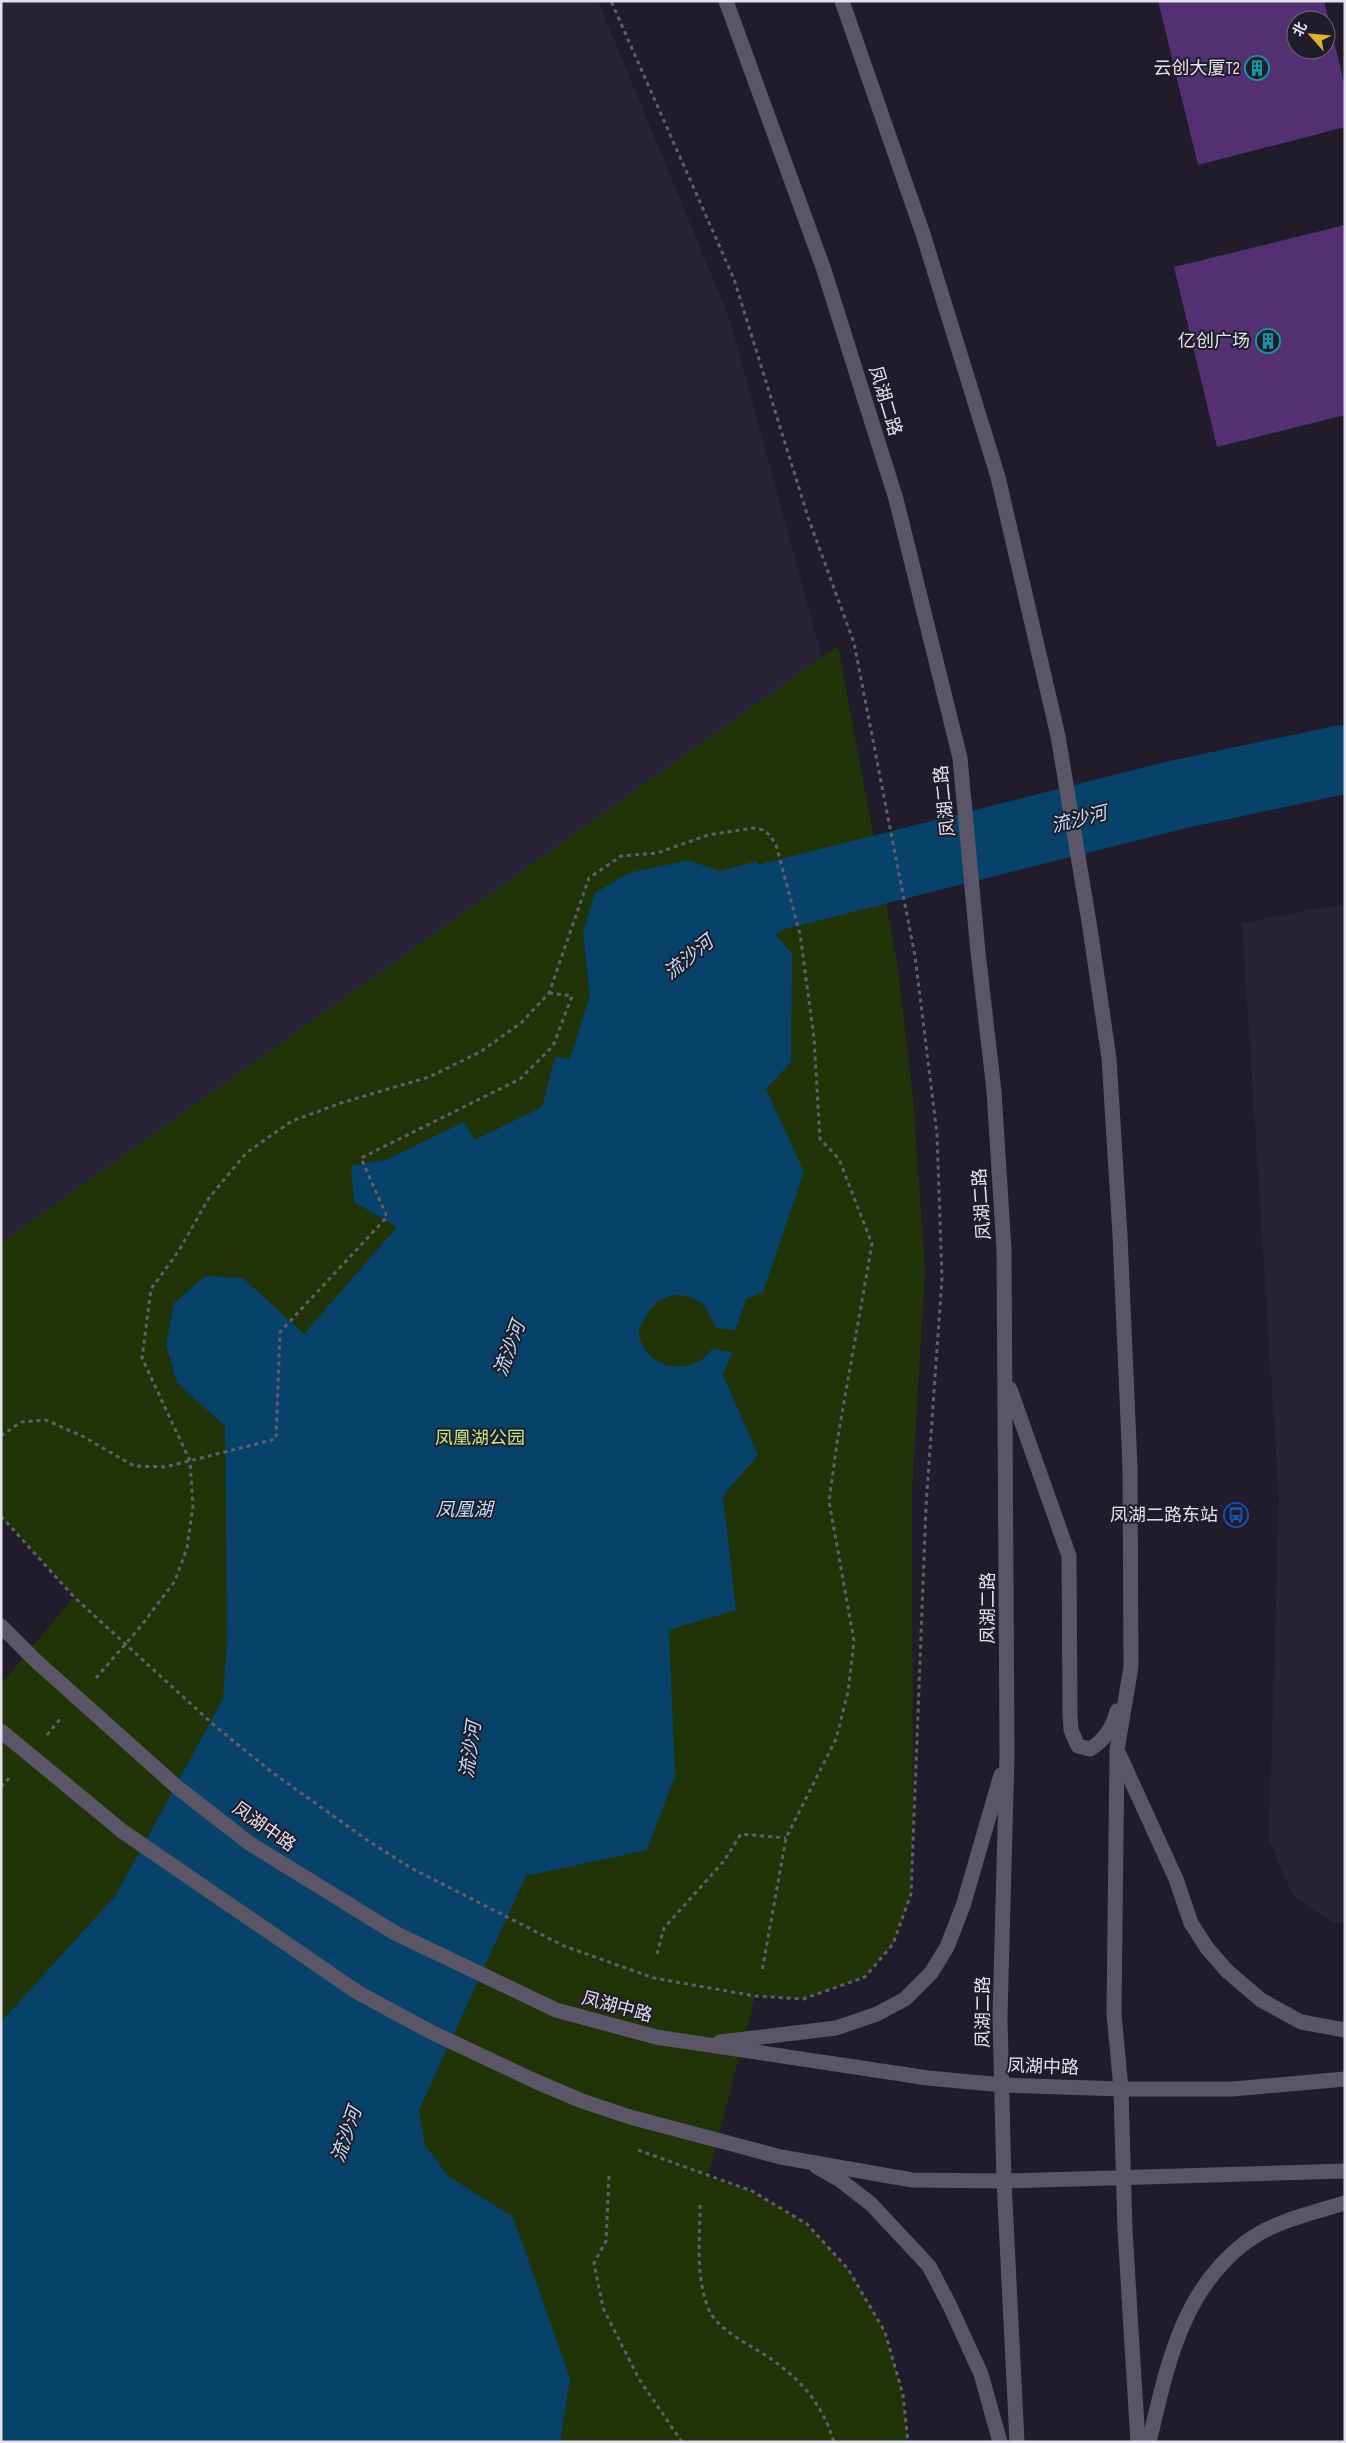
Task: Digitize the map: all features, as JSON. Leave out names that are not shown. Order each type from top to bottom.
[{"type":"street","name":"凤湖二路","points":[[726,1],[824,270],[896,499],[960,758],[978,952],[994,1091],[1004,1249],[1007,1754],[1000,2017],[1004,2181],[1017,2442]]},
{"type":"street","points":[[842,1],[923,234],[998,477],[1058,736],[1090,928],[1109,1058],[1120,1235],[1130,1467],[1131,1667],[1117,1750],[1114,2014],[1121,2089],[1123,2177],[1138,2442]]},
{"type":"street","points":[[1006,1378],[1069,1556],[1070,1713],[1071,1730],[1078,1746],[1090,1749],[1101,1742],[1114,1724],[1131,1667]]},
{"type":"street","name":"凤湖中路","points":[[1,1626],[36,1661],[177,1787],[249,1842],[394,1932],[556,2010],[656,2037],[928,2078],[1002,2085],[1121,2089],[1233,2089],[1345,2079]]},
{"type":"street","points":[[1,1731],[122,1831],[357,1992],[432,2033],[535,2081],[582,2101],[622,2115],[780,2157],[912,2180],[1004,2181],[1345,2171]]},
{"type":"street","points":[[1117,1750],[1176,1879],[1191,1923],[1207,1948],[1227,1971],[1261,2000],[1301,2022],[1345,2030]]},
{"type":"street","points":[[701,2044],[836,2028],[877,2014],[905,1999],[931,1973],[947,1947],[963,1906],[1007,1754]]},
{"type":"street","points":[[717,2141],[808,2162],[840,2180],[871,2204],[901,2234],[929,2266],[950,2304],[981,2374],[1000,2442]]},
{"type":"street","points":[[1149,2442],[1172,2350],[1189,2310],[1214,2270],[1247,2241],[1287,2221],[1345,2203]]},
{"type":"path","points":[[1,1516],[74,1597],[215,1726],[319,1807],[411,1868],[564,1946],[654,1978],[755,1996],[803,1999],[865,1977],[893,1944],[911,1894],[926,1506],[942,1278],[937,1134],[915,956],[874,756],[854,643],[808,517],[734,279],[611,1]]},
{"type":"path","points":[[90,1685],[141,1626],[175,1581],[187,1548],[192,1506],[190,1461],[142,1358],[150,1289],[178,1252],[209,1198],[246,1153],[292,1121],[344,1102],[429,1077],[480,1052],[521,1023],[549,993],[589,878],[621,856],[657,853],[708,835],[753,828],[763,830],[770,835],[776,846],[800,934],[814,1038],[820,1139],[839,1160],[872,1244],[838,1436],[829,1501],[854,1641],[848,1692],[836,1738],[786,1838],[762,1971]]},
{"type":"path","points":[[1,1436],[21,1422],[46,1420],[82,1436],[134,1466],[165,1467],[218,1452],[276,1439],[280,1332],[387,1217],[361,1158],[520,1079],[553,1046],[572,996],[549,993]]},
{"type":"path","points":[[46,1736],[65,1714]]},
{"type":"path","points":[[1,1787],[14,1772]]},
{"type":"path","points":[[656,1954],[664,1928],[724,1862],[741,1834],[786,1838]]},
{"type":"path","points":[[631,2147],[752,2191],[807,2224],[848,2269],[885,2332],[903,2395],[908,2442]]},
{"type":"path","points":[[609,2176],[606,2241],[594,2263],[603,2308],[639,2380],[682,2442]]},
{"type":"path","points":[[700,2205],[700,2283],[710,2312],[730,2332],[775,2361],[801,2385],[818,2403],[834,2442]]},
{"type":"shaded area","points":[[1,1],[598,1],[730,320],[822,658],[1,1243]]},
{"type":"shaded area","points":[[1345,904],[1345,1923],[1333,1923],[1292,1894],[1269,1840],[1279,1499],[1242,923]]},
{"type":"green space","name":"凤凰湖公园","points":[[838,646],[897,962],[913,1097],[925,1271],[912,1491],[913,1816],[911,1894],[893,1944],[865,1977],[803,1999],[755,1996],[708,2176],[752,2191],[807,2224],[848,2269],[885,2332],[903,2395],[908,2442],[1,2442],[1,1684],[74,1597],[1,1516],[1,1243]]},
{"type":"water","name":"凤凰湖","points":[[688,860],[720,871],[757,861],[776,935],[792,954],[791,1062],[766,1089],[804,1172],[763,1292],[746,1299],[736,1330],[716,1328],[703,1304],[683,1295],[675,1295],[660,1300],[654,1305],[648,1312],[639,1331],[645,1350],[655,1359],[667,1365],[695,1364],[712,1349],[732,1352],[723,1375],[758,1455],[723,1496],[736,1610],[669,1630],[675,1776],[647,1850],[526,1876],[419,2110],[425,2145],[448,2176],[513,2217],[570,2378],[560,2442],[1,2442],[1,2022],[116,1895],[223,1699],[227,1639],[225,1426],[177,1383],[166,1345],[174,1303],[205,1276],[243,1278],[304,1334],[397,1227],[354,1202],[351,1166],[388,1159],[464,1122],[475,1140],[542,1107],[555,1057],[570,1059],[590,995],[583,932],[595,893],[629,873]]},
{"type":"building","name":"云创大厦T2","points":[[1158,1],[1324,1],[1326,10],[1286,10],[1286,60],[1336,60],[1336,50],[1345,86],[1345,127],[1198,165]]},
{"type":"building","name":"亿创广场","points":[[1345,225],[1345,415],[1217,447],[1174,267]]},
{"type":"waterway","name":"流沙河","points":[[690,955],[767,898],[1180,794],[1345,759]]},
{"type":"place","name":"云创大厦T2","points":[[1257,68]]},
{"type":"place","name":"亿创广场","points":[[1268,341]]},
{"type":"place","name":"凤湖二路东站","points":[[1236,1515]]}]
